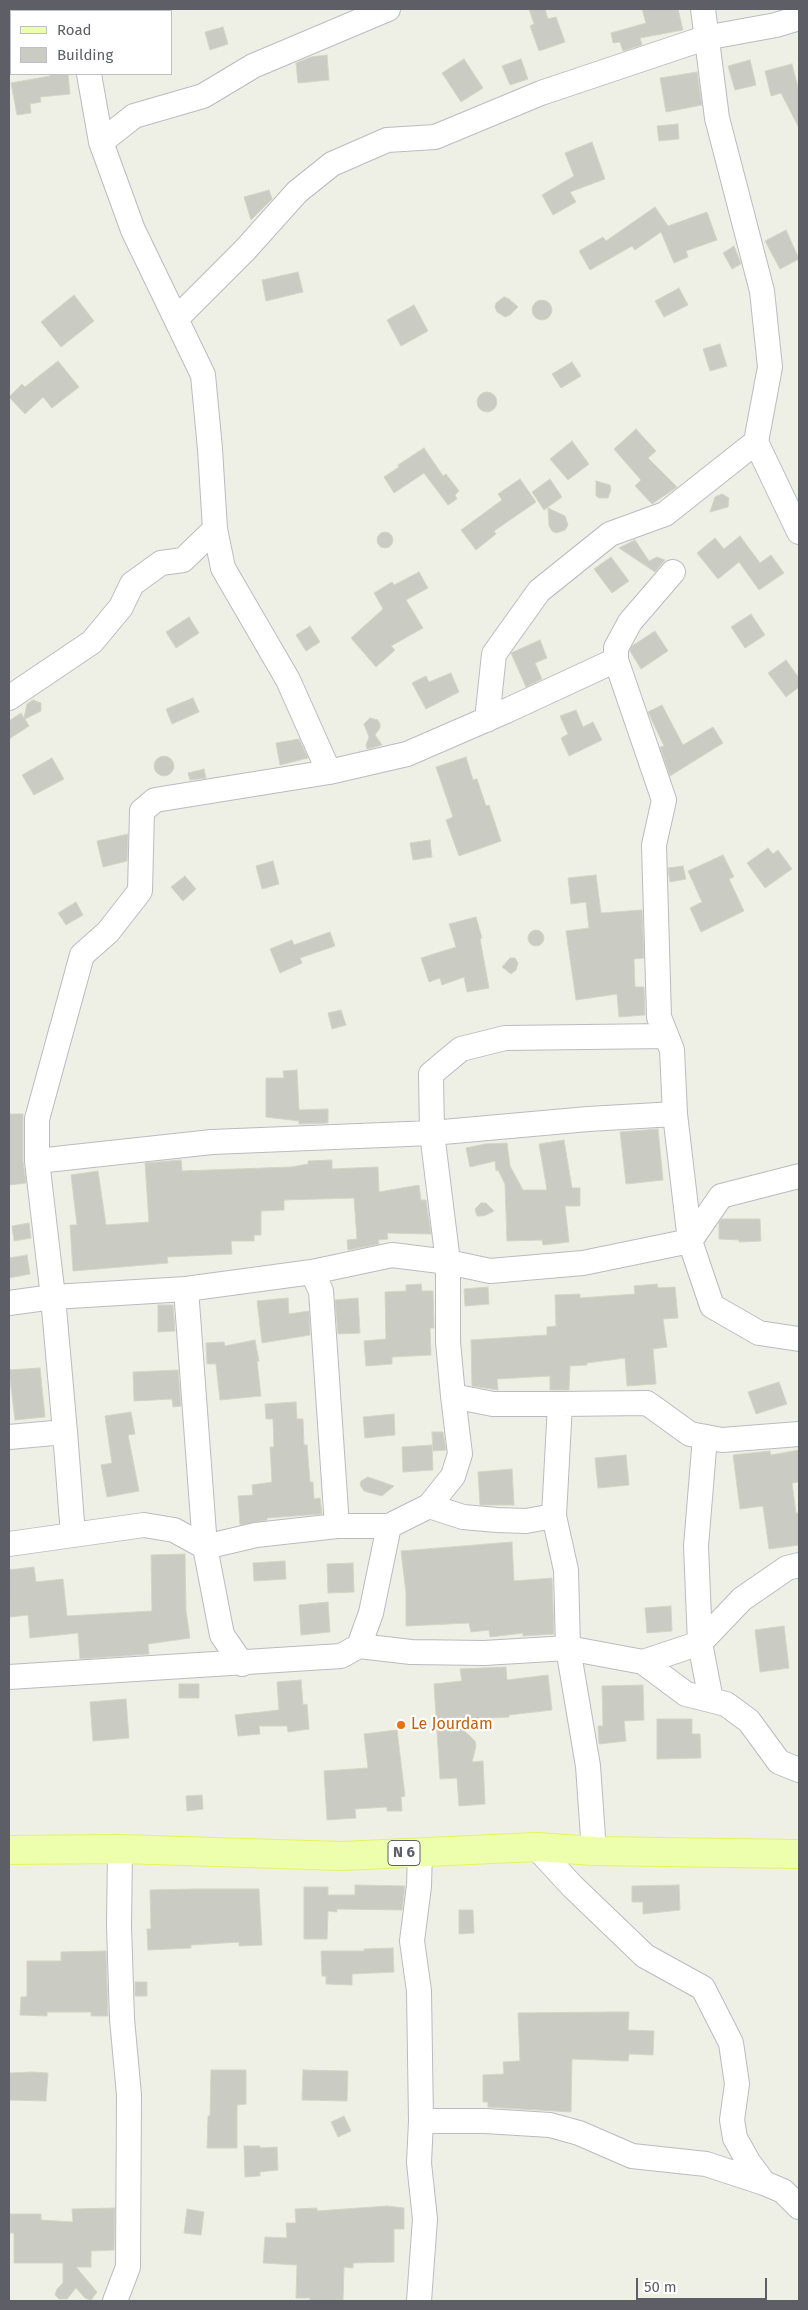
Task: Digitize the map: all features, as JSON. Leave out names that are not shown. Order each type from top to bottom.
[{"type":"main road","name":"N 6","points":[[9,1850],[120,1849],[341,1856],[536,1847],[594,1851],[799,1854]]},
{"type":"street","points":[[101,142],[134,116],[203,96],[254,66],[388,9]]},
{"type":"street","points":[[703,9],[717,118],[762,292],[770,367],[756,442],[799,532]]},
{"type":"street","points":[[177,318],[245,250],[297,192],[332,164],[387,140],[435,137],[541,94],[706,38],[776,25],[799,18]]},
{"type":"street","points":[[89,75],[101,142],[133,230],[203,375],[210,449],[214,529],[223,568],[288,680],[329,772]]},
{"type":"street","points":[[487,720],[494,654],[539,591],[610,534],[665,514],[756,442]]},
{"type":"street","points":[[9,698],[92,642],[121,607],[132,584],[161,563],[183,560],[214,529]]},
{"type":"street","points":[[673,572],[630,622],[616,648],[616,660],[664,800],[654,845],[659,1017],[672,1050],[675,1114],[690,1241],[712,1306],[758,1333],[799,1339]]},
{"type":"street","points":[[73,1535],[53,1297],[37,1161],[37,1119],[82,955],[108,932],[140,892],[142,811],[155,800],[329,772],[407,754],[487,720],[616,660]]},
{"type":"street","points":[[9,1544],[144,1525],[174,1530],[205,1547],[256,1535],[337,1526],[388,1526],[429,1506],[453,1476],[460,1454],[448,1342],[448,1262],[432,1133],[431,1074],[461,1049],[505,1038],[666,1036]]},
{"type":"street","points":[[37,1161],[212,1142],[432,1133],[675,1114]]},
{"type":"street","points":[[9,1303],[53,1297],[186,1289],[312,1272],[392,1255],[448,1262],[490,1271],[583,1263],[690,1241],[721,1196],[799,1176]]},
{"type":"street","points":[[312,1272],[321,1291],[337,1526]]},
{"type":"street","points":[[186,1289],[205,1547],[222,1635],[242,1664]]},
{"type":"street","points":[[453,1396],[493,1404],[648,1403],[690,1434],[722,1440],[799,1434]]},
{"type":"street","points":[[560,1404],[554,1516],[566,1570],[568,1648],[588,1766],[594,1851]]},
{"type":"street","points":[[9,1437],[65,1432]]},
{"type":"street","points":[[705,1437],[696,1546],[700,1642],[711,1700]]},
{"type":"street","points":[[429,1506],[463,1517],[497,1520],[526,1521],[554,1516]]},
{"type":"street","points":[[359,1646],[371,1614],[388,1526]]},
{"type":"street","points":[[643,1662],[700,1642],[742,1599],[787,1568],[799,1565]]},
{"type":"street","points":[[9,1678],[341,1656],[359,1646],[420,1652],[484,1653],[568,1648],[643,1662],[686,1694],[726,1704],[749,1721],[779,1762],[799,1770]]},
{"type":"street","points":[[536,1847],[572,1886],[645,1956],[703,1988],[731,2043],[737,2084],[732,2120],[735,2138],[748,2163],[764,2183]]},
{"type":"street","points":[[115,2301],[128,2267],[129,2095],[122,2019],[119,1926],[120,1849]]},
{"type":"street","points":[[419,2301],[425,2244],[425,2219],[419,2163],[421,2121],[419,1991],[412,1941],[419,1886],[420,1852]]},
{"type":"street","points":[[421,2121],[485,2121],[550,2125],[578,2133],[632,2156],[706,2164],[764,2183],[783,2191],[799,2207]]},
{"type":"building","points":[[529,9],[545,9],[548,19],[556,17],[565,42],[539,51],[530,26],[534,24]]},
{"type":"building","points":[[642,9],[678,9],[683,30],[640,38],[642,45],[623,51],[620,42],[613,43],[611,33],[646,23]]},
{"type":"building","points":[[223,27],[228,44],[210,50],[205,32]]},
{"type":"building","points":[[327,55],[329,80],[298,83],[296,63],[311,57]]},
{"type":"building","points":[[464,59],[483,88],[461,102],[442,73]]},
{"type":"building","points":[[521,59],[528,79],[510,85],[502,66]]},
{"type":"building","points":[[750,60],[756,85],[735,90],[728,66]]},
{"type":"building","points":[[792,64],[799,91],[799,128],[781,93],[771,96],[765,71]]},
{"type":"building","points":[[697,72],[702,105],[666,112],[660,78]]},
{"type":"building","points":[[68,75],[70,94],[40,97],[41,102],[30,104],[31,113],[17,115],[11,83],[50,76]]},
{"type":"building","points":[[678,124],[679,139],[659,141],[657,126]]},
{"type":"building","points":[[592,142],[605,179],[570,192],[576,202],[553,215],[542,195],[574,176],[565,153]]},
{"type":"building","points":[[269,190],[272,199],[251,220],[244,197]]},
{"type":"building","points":[[655,207],[668,226],[707,212],[717,240],[686,251],[688,257],[674,263],[661,232],[635,250],[632,246],[590,270],[579,251],[603,237],[606,241]]},
{"type":"building","points":[[786,230],[799,259],[780,269],[765,241]]},
{"type":"building","points":[[734,246],[741,264],[732,269],[723,253]]},
{"type":"building","points":[[298,272],[303,292],[266,301],[262,280]]},
{"type":"building","points":[[679,288],[688,305],[664,317],[655,301]]},
{"type":"building","points":[[74,295],[94,321],[61,347],[41,322]]},
{"type":"building","points":[[504,297],[518,307],[505,317],[497,312],[495,307],[496,303]]},
{"type":"building","points":[[542,300],[549,303],[552,310],[549,317],[542,320],[535,317],[532,310],[535,303]]},
{"type":"building","points":[[414,305],[428,331],[401,346],[387,320]]},
{"type":"building","points":[[720,344],[727,366],[710,371],[703,349]]},
{"type":"building","points":[[58,361],[79,387],[52,408],[43,397],[25,414],[9,397],[22,384],[25,387]]},
{"type":"building","points":[[572,362],[581,376],[561,388],[552,374]]},
{"type":"building","points":[[487,392],[494,395],[497,402],[494,409],[487,412],[480,409],[477,402],[480,395]]},
{"type":"building","points":[[636,429],[656,451],[648,458],[677,487],[652,504],[635,486],[641,480],[614,449]]},
{"type":"building","points":[[572,441],[589,464],[568,480],[550,459]]},
{"type":"building","points":[[424,448],[443,476],[446,474],[459,491],[455,495],[457,499],[448,505],[424,473],[394,493],[384,477]]},
{"type":"building","points":[[520,479],[536,502],[494,531],[496,534],[476,550],[461,530],[502,500],[498,494]]},
{"type":"building","points":[[550,479],[562,497],[544,510],[532,492]]},
{"type":"building","points":[[596,481],[610,485],[611,490],[608,498],[596,496]]},
{"type":"building","points":[[722,494],[729,498],[728,507],[710,512],[715,497]]},
{"type":"building","points":[[548,508],[565,516],[568,525],[565,530],[556,533],[552,531],[549,526]]},
{"type":"building","points":[[385,532],[391,534],[393,540],[391,546],[385,548],[379,546],[377,540],[379,534]]},
{"type":"building","points":[[740,536],[760,563],[771,555],[784,573],[759,590],[739,562],[718,579],[697,553],[715,538],[724,549]]},
{"type":"building","points":[[635,540],[649,561],[657,557],[665,560],[655,572],[619,548]]},
{"type":"building","points":[[611,557],[629,581],[612,593],[594,569]]},
{"type":"building","points":[[419,572],[428,588],[406,600],[423,628],[391,646],[395,650],[376,667],[351,638],[383,609],[374,593],[392,582],[394,585]]},
{"type":"building","points":[[751,614],[765,635],[745,648],[731,627]]},
{"type":"building","points":[[189,617],[199,633],[176,648],[166,632]]},
{"type":"building","points":[[310,626],[320,642],[306,651],[296,635]]},
{"type":"building","points":[[655,631],[668,651],[641,669],[630,651],[632,646]]},
{"type":"building","points":[[540,640],[547,658],[535,663],[542,679],[526,687],[511,653]]},
{"type":"building","points":[[786,660],[799,678],[799,687],[786,697],[768,673]]},
{"type":"building","points":[[451,673],[459,692],[426,709],[412,683],[426,676],[429,682]]},
{"type":"building","points":[[193,698],[199,712],[172,724],[166,709]]},
{"type":"building","points":[[33,700],[41,703],[41,711],[25,719],[29,726],[9,739],[9,721],[21,713],[24,718],[27,704]]},
{"type":"building","points":[[662,705],[683,745],[713,727],[723,743],[670,776],[660,747],[664,746],[648,712]]},
{"type":"building","points":[[576,710],[583,727],[593,722],[602,740],[569,756],[561,738],[568,734],[560,716]]},
{"type":"building","points":[[370,718],[378,720],[380,724],[380,728],[375,735],[382,745],[367,749],[366,745],[369,737],[364,724]]},
{"type":"building","points":[[299,739],[308,758],[280,765],[276,743]]},
{"type":"building","points":[[164,756],[171,759],[174,766],[171,773],[164,776],[157,773],[154,766],[157,759]]},
{"type":"building","points":[[466,757],[473,780],[477,779],[486,806],[489,805],[501,841],[459,856],[446,820],[453,817],[436,767]]},
{"type":"building","points":[[52,758],[64,779],[34,795],[22,775]]},
{"type":"building","points":[[204,769],[206,778],[190,780],[188,773]]},
{"type":"building","points":[[128,834],[127,861],[103,867],[97,841]]},
{"type":"building","points":[[430,840],[432,857],[413,860],[410,843]]},
{"type":"building","points":[[768,848],[773,854],[778,850],[792,869],[765,888],[747,863]]},
{"type":"building","points":[[723,855],[734,877],[729,879],[744,911],[701,932],[690,908],[702,902],[688,871]]},
{"type":"building","points":[[273,861],[279,884],[262,889],[256,866]]},
{"type":"building","points":[[683,866],[686,879],[670,882],[668,868]]},
{"type":"building","points":[[596,875],[601,913],[642,910],[644,958],[634,959],[635,987],[644,987],[645,1015],[619,1017],[617,994],[576,1000],[566,931],[589,928],[586,902],[571,904],[568,878]]},
{"type":"building","points":[[185,876],[196,889],[183,901],[171,887]]},
{"type":"building","points":[[76,902],[83,915],[66,925],[58,913]]},
{"type":"building","points":[[476,917],[482,938],[480,939],[489,988],[467,992],[464,977],[442,985],[440,978],[429,982],[421,958],[456,947],[449,924]]},
{"type":"building","points":[[533,930],[539,930],[544,935],[542,944],[533,946],[528,941],[528,935]]},
{"type":"building","points":[[330,932],[335,946],[300,958],[302,963],[280,973],[270,949],[292,940],[294,945]]},
{"type":"building","points":[[510,958],[515,958],[518,963],[516,970],[511,974],[502,967]]},
{"type":"building","points":[[341,1010],[346,1025],[332,1029],[328,1013]]},
{"type":"building","points":[[297,1070],[299,1110],[328,1109],[328,1123],[299,1124],[299,1121],[266,1117],[266,1078],[284,1078],[283,1071]]},
{"type":"building","points":[[9,1114],[23,1114],[23,1161],[26,1183],[9,1185]]},
{"type":"building","points":[[658,1129],[663,1180],[626,1184],[620,1132]]},
{"type":"building","points":[[564,1140],[572,1188],[580,1188],[580,1206],[565,1206],[569,1242],[543,1245],[542,1240],[507,1241],[505,1184],[498,1170],[496,1171],[495,1161],[470,1167],[466,1148],[485,1144],[507,1143],[510,1166],[523,1190],[547,1190],[539,1144]]},
{"type":"building","points":[[181,1160],[182,1171],[291,1167],[308,1164],[308,1161],[332,1160],[332,1169],[378,1167],[379,1192],[419,1185],[421,1200],[426,1200],[431,1234],[387,1233],[388,1239],[378,1240],[379,1244],[348,1250],[347,1240],[357,1239],[354,1198],[284,1200],[284,1210],[261,1211],[261,1235],[254,1235],[254,1241],[231,1241],[232,1254],[167,1257],[168,1263],[73,1271],[70,1225],[77,1225],[71,1175],[98,1171],[106,1225],[149,1222],[145,1163]]},
{"type":"building","points":[[481,1203],[486,1203],[494,1211],[484,1216],[477,1216],[475,1209]]},
{"type":"building","points":[[722,1219],[760,1219],[761,1241],[739,1242],[739,1240],[719,1239],[719,1222]]},
{"type":"building","points":[[29,1223],[31,1238],[14,1241],[12,1226]]},
{"type":"building","points":[[27,1255],[30,1274],[9,1278],[9,1258]]},
{"type":"building","points":[[421,1284],[422,1291],[433,1291],[434,1328],[430,1328],[431,1355],[392,1357],[392,1364],[366,1366],[364,1341],[386,1339],[385,1292],[406,1291],[406,1285]]},
{"type":"building","points":[[657,1284],[658,1288],[675,1287],[678,1318],[663,1319],[667,1347],[653,1349],[656,1384],[627,1386],[625,1358],[570,1366],[569,1390],[550,1390],[550,1376],[497,1379],[498,1390],[472,1386],[471,1340],[547,1335],[547,1327],[556,1326],[555,1295],[580,1294],[580,1298],[635,1294],[634,1286]]},
{"type":"building","points":[[488,1287],[489,1304],[465,1306],[464,1289]]},
{"type":"building","points":[[288,1298],[289,1314],[309,1311],[310,1335],[262,1343],[257,1301]]},
{"type":"building","points":[[358,1298],[360,1333],[338,1334],[335,1300]]},
{"type":"building","points":[[158,1305],[173,1305],[175,1331],[158,1332]]},
{"type":"building","points":[[255,1340],[259,1361],[257,1361],[261,1396],[220,1400],[216,1364],[207,1364],[206,1343],[224,1342],[225,1346]]},
{"type":"building","points":[[40,1368],[45,1417],[15,1420],[9,1370]]},
{"type":"building","points":[[178,1370],[181,1406],[173,1407],[172,1399],[134,1401],[133,1372]]},
{"type":"building","points":[[779,1382],[787,1404],[756,1414],[748,1392]]},
{"type":"building","points":[[296,1402],[297,1419],[303,1419],[304,1445],[307,1445],[310,1482],[313,1482],[314,1499],[320,1498],[322,1514],[267,1518],[267,1520],[240,1525],[238,1496],[253,1495],[252,1485],[272,1482],[270,1447],[274,1447],[273,1419],[266,1419],[265,1404]]},
{"type":"building","points":[[131,1412],[135,1434],[128,1435],[139,1491],[107,1497],[101,1465],[112,1463],[105,1416]]},
{"type":"building","points":[[394,1414],[395,1435],[365,1438],[363,1417]]},
{"type":"building","points":[[432,1432],[443,1432],[446,1450],[433,1451]]},
{"type":"building","points":[[432,1445],[433,1470],[403,1472],[402,1447]]},
{"type":"building","points":[[799,1450],[799,1482],[792,1483],[796,1513],[799,1513],[799,1545],[769,1549],[763,1506],[740,1509],[733,1455],[770,1451],[771,1455]]},
{"type":"building","points":[[626,1455],[629,1485],[598,1488],[595,1458]]},
{"type":"building","points":[[512,1469],[514,1505],[480,1505],[478,1472]]},
{"type":"building","points":[[368,1477],[394,1486],[382,1496],[364,1491],[360,1485],[361,1481]]},
{"type":"building","points":[[512,1542],[514,1581],[552,1578],[554,1634],[523,1636],[523,1633],[490,1637],[489,1630],[471,1632],[469,1623],[406,1626],[406,1593],[401,1551]]},
{"type":"building","points":[[185,1554],[186,1611],[190,1638],[148,1644],[149,1654],[80,1659],[78,1633],[30,1638],[28,1615],[10,1617],[9,1570],[34,1567],[36,1582],[63,1579],[67,1616],[152,1611],[151,1555]]},
{"type":"building","points":[[285,1561],[286,1579],[254,1581],[253,1563]]},
{"type":"building","points":[[353,1563],[354,1592],[328,1593],[327,1564]]},
{"type":"building","points":[[328,1602],[330,1632],[301,1635],[299,1605]]},
{"type":"building","points":[[671,1606],[672,1631],[647,1633],[645,1608]]},
{"type":"building","points":[[784,1626],[789,1668],[760,1672],[755,1630]]},
{"type":"building","points":[[506,1667],[507,1680],[548,1675],[552,1710],[509,1715],[509,1717],[453,1720],[475,1741],[476,1746],[472,1762],[483,1761],[485,1804],[459,1806],[457,1778],[440,1779],[434,1684],[462,1681],[460,1669]]},
{"type":"building","points":[[301,1680],[303,1705],[307,1704],[309,1729],[288,1732],[287,1726],[259,1726],[260,1734],[238,1736],[235,1715],[279,1710],[277,1682]]},
{"type":"building","points":[[179,1684],[199,1684],[199,1698],[179,1698]]},
{"type":"building","points":[[643,1685],[644,1720],[624,1721],[626,1741],[599,1744],[598,1726],[603,1726],[602,1686]]},
{"type":"building","points":[[126,1699],[129,1738],[93,1741],[90,1702]]},
{"type":"building","points":[[657,1719],[692,1719],[692,1734],[700,1734],[701,1758],[657,1759]]},
{"type":"building","points":[[397,1730],[405,1796],[401,1797],[402,1811],[387,1811],[387,1807],[355,1809],[356,1818],[327,1820],[324,1771],[368,1768],[364,1734]]},
{"type":"building","points":[[202,1795],[203,1809],[187,1811],[186,1796]]},
{"type":"building","points":[[355,1885],[405,1886],[402,1910],[337,1909],[337,1912],[328,1911],[327,1939],[304,1939],[304,1887],[328,1887],[328,1895],[355,1895]]},
{"type":"building","points":[[679,1885],[680,1910],[643,1914],[643,1902],[632,1902],[632,1886]]},
{"type":"building","points":[[259,1889],[262,1945],[239,1946],[239,1942],[191,1945],[191,1948],[148,1950],[147,1929],[151,1929],[150,1890]]},
{"type":"building","points":[[459,1910],[473,1910],[474,1933],[459,1934]]},
{"type":"building","points":[[393,1948],[394,1972],[352,1974],[352,1985],[326,1984],[326,1976],[322,1976],[321,1951],[364,1951],[364,1949]]},
{"type":"building","points":[[106,1951],[108,2016],[91,2016],[91,2012],[47,2012],[47,2016],[20,2015],[21,1997],[27,1997],[27,1961],[61,1961],[61,1952]]},
{"type":"building","points":[[135,1982],[147,1982],[147,1996],[135,1996]]},
{"type":"building","points":[[629,2012],[628,2030],[654,2031],[653,2055],[629,2054],[628,2061],[572,2059],[571,2112],[488,2107],[488,2102],[483,2102],[483,2075],[504,2074],[503,2062],[520,2061],[518,2013]]},
{"type":"building","points":[[211,2070],[246,2070],[246,2104],[237,2105],[237,2148],[207,2148]]},
{"type":"building","points":[[303,2070],[348,2071],[347,2101],[302,2100]]},
{"type":"building","points":[[9,2073],[48,2073],[46,2101],[9,2100]]},
{"type":"building","points":[[344,2116],[351,2131],[338,2137],[331,2122]]},
{"type":"building","points":[[244,2146],[260,2146],[260,2148],[277,2147],[278,2170],[260,2172],[260,2176],[245,2177]]},
{"type":"building","points":[[387,2206],[404,2208],[404,2229],[394,2229],[394,2262],[353,2263],[353,2268],[344,2267],[343,2300],[310,2301],[310,2298],[296,2298],[297,2265],[263,2263],[265,2237],[287,2238],[286,2223],[296,2223],[295,2209],[317,2208],[317,2211]]},
{"type":"building","points":[[115,2208],[114,2250],[91,2251],[91,2267],[76,2267],[97,2292],[91,2300],[85,2298],[76,2288],[67,2299],[59,2299],[55,2295],[57,2289],[63,2283],[63,2263],[14,2263],[14,2233],[10,2233],[10,2214],[41,2214],[41,2220],[73,2222],[72,2209]]},
{"type":"building","points":[[187,2209],[204,2212],[201,2235],[184,2233]]},
{"type":"place","name":"Le Jourdam","points":[[401,1725]]}]
